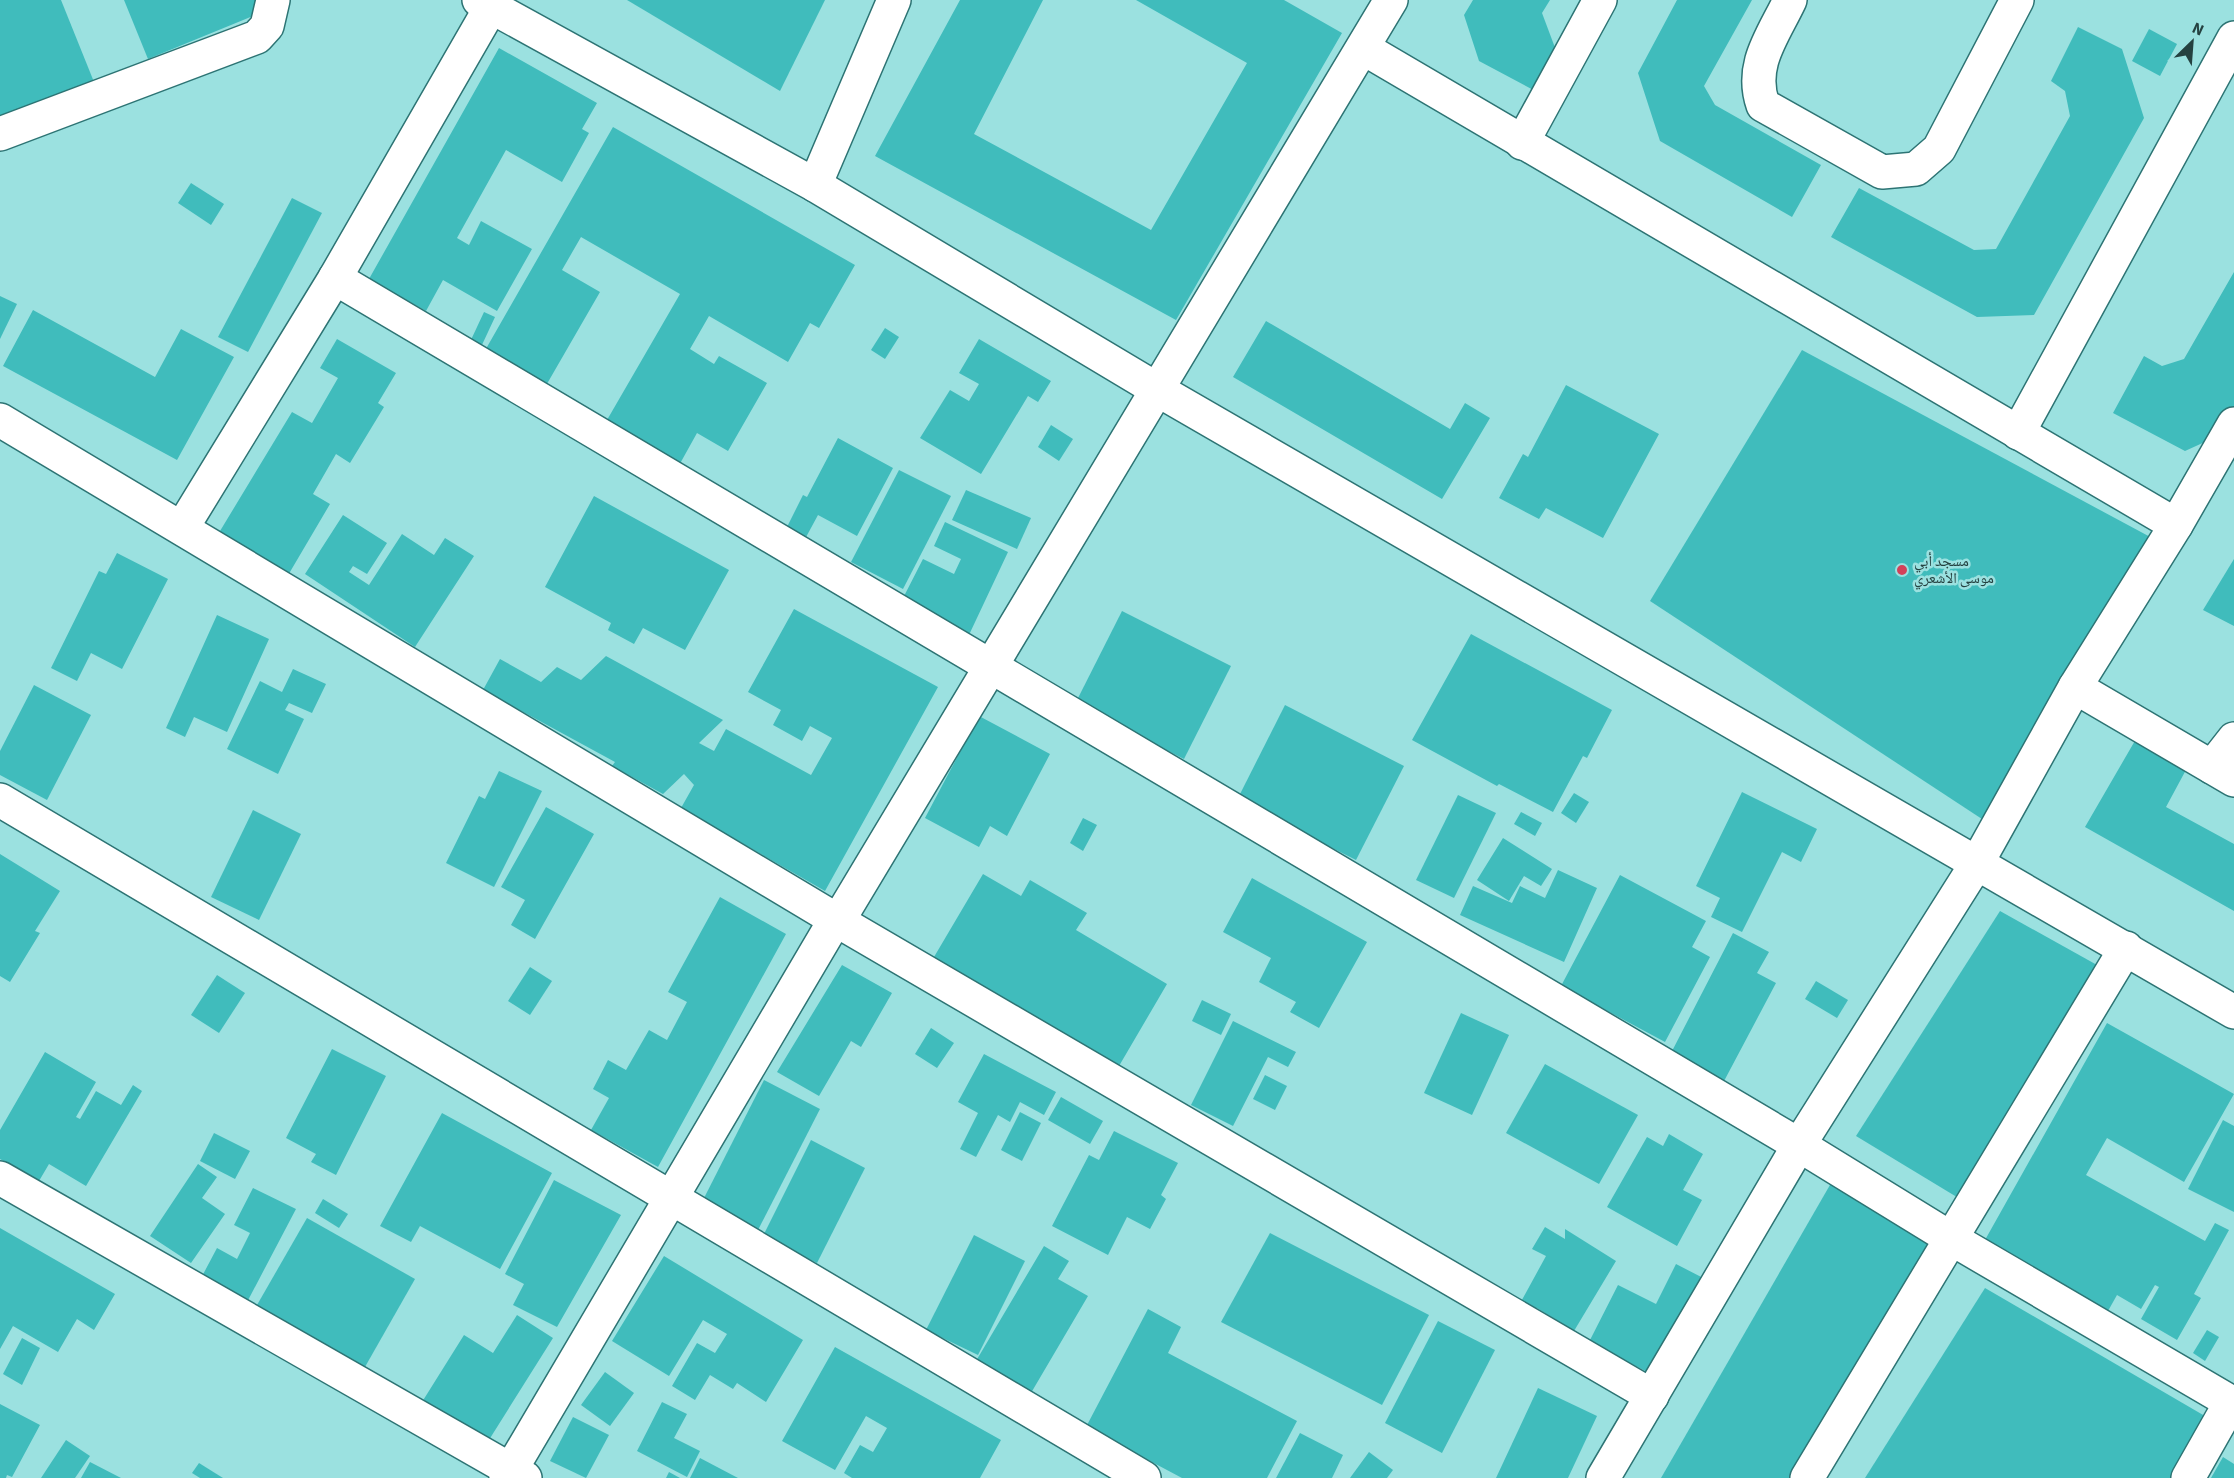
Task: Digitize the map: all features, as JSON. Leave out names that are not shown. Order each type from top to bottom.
[{"type":"street","points":[[0,134],[257,37],[267,26],[273,0]]},
{"type":"street","points":[[815,185],[892,0]]},
{"type":"street","points":[[1522,143],[1600,0]]},
{"type":"street","points":[[1790,0],[1757,69],[1758,89],[1763,105],[1882,172],[1916,169],[1939,149],[2017,0]]},
{"type":"street","points":[[0,1178],[514,1475],[672,1197],[828,932],[838,921],[1363,48],[1381,3]]},
{"type":"street","points":[[182,528],[335,278],[485,4],[815,185],[1158,390],[2234,1012]]},
{"type":"street","points":[[2018,433],[2234,38]]},
{"type":"street","points":[[1363,48],[2176,525]]},
{"type":"street","points":[[335,278],[990,668],[1799,1145],[1952,1239],[2233,1403],[2188,1478]]},
{"type":"street","points":[[0,420],[838,921],[1652,1396]]},
{"type":"street","points":[[1603,1478],[1799,1145],[1977,862],[2075,687],[2176,525],[2234,424]]},
{"type":"street","points":[[2075,687],[2223,774],[2234,739]]},
{"type":"street","points":[[0,800],[1144,1478]]},
{"type":"street","points":[[1807,1478],[2126,948]]},
{"type":"building","points":[[0,0],[61,0],[94,82],[0,121]]},
{"type":"building","points":[[124,0],[275,0],[277,6],[148,59]]},
{"type":"building","points":[[627,0],[825,0],[780,91]]},
{"type":"building","points":[[960,0],[1043,0],[974,134],[1151,230],[1247,63],[1136,0],[1284,0],[1342,33],[1176,320],[875,156]]},
{"type":"building","points":[[1473,0],[1550,0],[1542,13],[1560,61],[1537,92],[1479,61],[1464,15]]},
{"type":"building","points":[[1677,0],[1752,0],[1704,86],[1715,105],[1821,165],[1792,217],[1660,141],[1638,73]]},
{"type":"building","points":[[2078,27],[2122,49],[2144,118],[2034,315],[1977,317],[1831,237],[1859,188],[1974,250],[1996,249],[2070,116],[2065,91],[2051,81]]},
{"type":"building","points":[[2149,29],[2177,44],[2160,76],[2132,61]]},
{"type":"building","points":[[499,48],[597,103],[582,129],[589,133],[562,182],[506,150],[457,238],[469,245],[481,221],[532,249],[497,311],[443,280],[426,311],[369,279]]},
{"type":"building","points":[[613,127],[855,265],[819,328],[810,323],[788,362],[709,316],[690,349],[714,364],[719,356],[767,383],[728,451],[697,433],[677,469],[657,459],[661,451],[607,420],[680,294],[581,237],[562,270],[600,292],[544,389],[483,354]]},
{"type":"building","points":[[191,183],[224,204],[211,225],[178,203]]},
{"type":"building","points":[[292,198],[322,213],[248,352],[218,337]]},
{"type":"building","points":[[2234,272],[2234,408],[2218,436],[2185,451],[2113,413],[2144,356],[2162,366],[2184,359]]},
{"type":"building","points":[[0,296],[17,304],[0,339]]},
{"type":"building","points":[[33,310],[155,377],[181,329],[234,357],[177,460],[3,366]]},
{"type":"building","points":[[484,312],[495,317],[481,347],[470,342]]},
{"type":"building","points":[[1266,321],[1450,429],[1465,403],[1490,418],[1442,499],[1233,377]]},
{"type":"building","points":[[885,328],[899,337],[885,359],[871,350]]},
{"type":"building","points":[[337,339],[396,373],[378,403],[384,407],[350,463],[336,454],[313,494],[330,504],[287,577],[217,536],[292,412],[312,423],[338,378],[320,368]]},
{"type":"building","points":[[979,339],[1051,381],[1038,402],[1028,396],[981,474],[920,438],[950,390],[969,401],[979,384],[959,373]]},
{"type":"building","name":"مسجد أبي موسى الأشعري","points":[[1802,350],[2154,539],[1985,821],[1650,601]]},
{"type":"building","points":[[1566,385],[1659,434],[1603,538],[1546,508],[1539,519],[1499,498],[1523,454],[1528,457]]},
{"type":"building","points":[[1051,425],[1073,439],[1059,461],[1038,447]]},
{"type":"building","points":[[838,438],[893,468],[857,536],[818,515],[805,539],[786,529],[803,495],[807,497]]},
{"type":"building","points":[[899,470],[951,496],[903,589],[851,562]]},
{"type":"building","points":[[966,490],[1031,518],[1017,549],[952,520]]},
{"type":"building","points":[[594,496],[729,570],[685,650],[643,628],[634,644],[608,630],[611,623],[545,587]]},
{"type":"building","points":[[343,515],[387,543],[367,574],[353,566],[349,572],[369,585],[402,534],[434,555],[445,538],[474,556],[415,647],[305,574]]},
{"type":"building","points":[[945,522],[1008,552],[968,637],[900,604],[923,559],[954,574],[961,559],[934,546]]},
{"type":"building","points":[[117,553],[168,579],[122,669],[91,653],[77,681],[51,668],[99,571],[106,574]]},
{"type":"building","points":[[2234,559],[2234,626],[2203,610]]},
{"type":"building","points":[[794,609],[938,687],[825,891],[681,808],[694,785],[684,774],[663,794],[612,766],[615,762],[483,690],[500,659],[541,682],[557,667],[581,680],[606,656],[723,720],[699,743],[714,751],[726,729],[811,775],[832,738],[810,726],[802,741],[773,725],[781,710],[748,692]]},
{"type":"building","points":[[1122,611],[1231,666],[1184,759],[1075,704]]},
{"type":"building","points":[[217,615],[269,639],[227,732],[194,717],[185,737],[166,728]]},
{"type":"building","points":[[1471,634],[1612,710],[1587,758],[1583,756],[1553,812],[1499,784],[1497,786],[1412,740]]},
{"type":"building","points":[[293,669],[326,684],[312,713],[289,703],[285,710],[304,719],[278,774],[227,749],[260,681],[282,692]]},
{"type":"building","points":[[34,685],[91,715],[47,800],[0,775],[0,751]]},
{"type":"building","points":[[1285,705],[1404,766],[1356,860],[1237,800]]},
{"type":"building","points":[[979,716],[1050,754],[1007,836],[990,826],[979,847],[925,818]]},
{"type":"building","points":[[2136,739],[2187,768],[2166,807],[2234,844],[2234,911],[2085,827]]},
{"type":"building","points":[[499,771],[542,791],[494,887],[446,863],[479,796],[485,799]]},
{"type":"building","points":[[1742,792],[1817,829],[1801,862],[1782,852],[1742,932],[1711,917],[1720,898],[1696,886]]},
{"type":"building","points":[[1574,793],[1589,802],[1576,823],[1561,813]]},
{"type":"building","points":[[1458,795],[1496,813],[1454,898],[1416,880]]},
{"type":"building","points":[[546,807],[594,834],[535,939],[511,925],[525,900],[501,887]]},
{"type":"building","points":[[253,810],[301,834],[259,920],[211,897]]},
{"type":"building","points":[[1521,812],[1542,823],[1535,836],[1514,824]]},
{"type":"building","points":[[1083,818],[1097,825],[1083,851],[1070,843]]},
{"type":"building","points":[[1503,838],[1552,869],[1541,886],[1524,876],[1509,901],[1477,880]]},
{"type":"building","points":[[0,854],[60,891],[35,931],[40,933],[10,982],[0,976]]},
{"type":"building","points":[[1558,870],[1597,888],[1564,962],[1460,915],[1473,886],[1512,903],[1520,886],[1545,898]]},
{"type":"building","points":[[983,874],[1021,896],[1030,880],[1087,913],[1076,930],[1167,984],[1119,1066],[934,957]]},
{"type":"building","points":[[1620,875],[1706,921],[1692,947],[1710,957],[1665,1042],[1561,986]]},
{"type":"building","points":[[1252,878],[1367,942],[1319,1028],[1290,1012],[1296,1002],[1259,982],[1271,958],[1223,932]]},
{"type":"building","points":[[720,897],[786,934],[658,1167],[591,1130],[609,1098],[593,1089],[608,1060],[626,1070],[649,1030],[667,1040],[687,1002],[668,992]]},
{"type":"building","points":[[2000,911],[2106,970],[1970,1205],[1856,1136]]},
{"type":"building","points":[[1733,933],[1769,952],[1757,973],[1776,983],[1723,1083],[1670,1055]]},
{"type":"building","points":[[842,965],[892,993],[861,1047],[851,1041],[819,1096],[777,1072]]},
{"type":"building","points":[[530,967],[552,981],[530,1015],[508,1001]]},
{"type":"building","points":[[217,975],[245,993],[219,1033],[191,1015]]},
{"type":"building","points":[[1816,981],[1848,1000],[1837,1018],[1805,999]]},
{"type":"building","points":[[1202,1000],[1231,1014],[1221,1035],[1192,1021]]},
{"type":"building","points":[[1461,1013],[1509,1035],[1472,1115],[1424,1093]]},
{"type":"building","points":[[1233,1021],[1296,1052],[1288,1067],[1268,1057],[1233,1126],[1191,1105]]},
{"type":"building","points":[[2107,1023],[2234,1094],[2184,1182],[2107,1138],[2086,1175],[2205,1241],[2215,1223],[2229,1230],[2194,1294],[2201,1298],[2177,1340],[2141,1319],[2159,1287],[2155,1285],[2141,1309],[2117,1295],[2108,1311],[1985,1240]]},
{"type":"building","points":[[931,1028],[954,1043],[937,1068],[915,1054]]},
{"type":"building","points":[[332,1049],[386,1076],[336,1175],[311,1162],[316,1154],[286,1138]]},
{"type":"building","points":[[45,1052],[96,1082],[76,1117],[80,1119],[96,1091],[121,1105],[133,1085],[142,1091],[86,1186],[49,1164],[39,1181],[0,1159],[0,1130]]},
{"type":"building","points":[[984,1054],[1056,1092],[1044,1115],[1020,1102],[1010,1122],[998,1115],[976,1157],[960,1149],[978,1113],[958,1102]]},
{"type":"building","points":[[1545,1064],[1638,1115],[1599,1184],[1506,1133]]},
{"type":"building","points":[[1265,1075],[1287,1086],[1275,1110],[1253,1099]]},
{"type":"building","points":[[764,1080],[820,1109],[758,1230],[702,1202]]},
{"type":"building","points":[[1061,1097],[1103,1121],[1090,1144],[1048,1120]]},
{"type":"building","points":[[1020,1112],[1041,1123],[1022,1161],[1001,1150]]},
{"type":"building","points":[[442,1113],[552,1173],[500,1269],[420,1226],[411,1242],[380,1226]]},
{"type":"building","points":[[2223,1120],[2234,1126],[2234,1212],[2188,1189]]},
{"type":"building","points":[[1114,1131],[1178,1163],[1161,1195],[1166,1199],[1150,1229],[1127,1217],[1108,1255],[1052,1226],[1089,1155],[1099,1160]]},
{"type":"building","points":[[214,1133],[250,1151],[235,1179],[200,1161]]},
{"type":"building","points":[[1669,1134],[1703,1154],[1683,1190],[1702,1200],[1677,1246],[1607,1207],[1647,1137],[1663,1146]]},
{"type":"building","points":[[811,1140],[865,1168],[817,1263],[763,1236]]},
{"type":"building","points":[[198,1164],[217,1177],[202,1198],[225,1214],[191,1263],[150,1236]]},
{"type":"building","points":[[1834,1178],[1934,1236],[1795,1478],[1661,1478]]},
{"type":"building","points":[[554,1180],[621,1215],[557,1327],[513,1305],[524,1284],[505,1274]]},
{"type":"building","points":[[253,1188],[296,1209],[245,1306],[199,1282],[217,1248],[237,1259],[250,1233],[234,1225]]},
{"type":"building","points":[[323,1199],[348,1214],[339,1228],[315,1213]]},
{"type":"building","points":[[307,1218],[415,1279],[361,1374],[253,1312]]},
{"type":"building","points":[[1545,1227],[1565,1239],[1565,1229],[1616,1261],[1574,1331],[1537,1308],[1531,1316],[1517,1309],[1546,1256],[1532,1249]]},
{"type":"building","points":[[0,1228],[115,1294],[94,1330],[77,1319],[58,1352],[13,1326],[0,1349]]},
{"type":"building","points":[[1270,1233],[1429,1315],[1382,1405],[1221,1322]]},
{"type":"building","points":[[974,1235],[1025,1261],[978,1355],[926,1330]]},
{"type":"building","points":[[1044,1246],[1069,1261],[1058,1279],[1088,1296],[1031,1393],[976,1361]]},
{"type":"building","points":[[664,1256],[803,1340],[766,1402],[737,1383],[733,1389],[710,1375],[695,1400],[672,1386],[697,1343],[715,1353],[727,1334],[703,1320],[669,1376],[612,1341]]},
{"type":"building","points":[[1676,1264],[1709,1281],[1659,1378],[1589,1342],[1618,1285],[1656,1304]]},
{"type":"building","points":[[1985,1288],[2210,1419],[2177,1478],[1865,1478]]},
{"type":"building","points":[[1148,1309],[1181,1327],[1168,1353],[1297,1421],[1267,1478],[1182,1478],[1086,1427]]},
{"type":"building","points":[[517,1315],[553,1338],[482,1451],[417,1410],[464,1335],[493,1353]]},
{"type":"building","points":[[1438,1321],[1495,1350],[1442,1453],[1385,1423]]},
{"type":"building","points":[[2207,1330],[2219,1337],[2205,1361],[2193,1353]]},
{"type":"building","points":[[22,1338],[40,1348],[22,1385],[3,1374]]},
{"type":"building","points":[[835,1347],[1001,1440],[980,1478],[852,1478],[844,1473],[860,1445],[873,1452],[887,1428],[866,1416],[835,1470],[782,1441]]},
{"type":"building","points":[[605,1372],[634,1393],[610,1426],[581,1405]]},
{"type":"building","points":[[1538,1388],[1597,1416],[1568,1478],[1496,1478]]},
{"type":"building","points":[[662,1402],[687,1414],[674,1438],[700,1451],[687,1477],[637,1451]]},
{"type":"building","points":[[0,1404],[40,1425],[12,1477],[7,1475],[6,1478],[0,1478]]},
{"type":"building","points":[[573,1417],[609,1435],[586,1478],[550,1461]]},
{"type":"building","points":[[1300,1433],[1343,1455],[1332,1478],[1276,1478]]},
{"type":"building","points":[[66,1440],[90,1456],[75,1478],[41,1478]]},
{"type":"building","points":[[1369,1452],[1393,1470],[1387,1478],[1350,1478]]},
{"type":"building","points":[[2223,1457],[2234,1464],[2234,1478],[2211,1478]]},
{"type":"building","points":[[700,1458],[738,1478],[690,1478]]},
{"type":"building","points":[[90,1462],[121,1478],[81,1478]]},
{"type":"building","points":[[199,1463],[223,1478],[200,1478],[192,1473]]},
{"type":"building","points":[[669,1472],[680,1478],[666,1478]]},
{"type":"place","name":"مسجد أبي موسى الأشعري","points":[[1902,570]]}]
